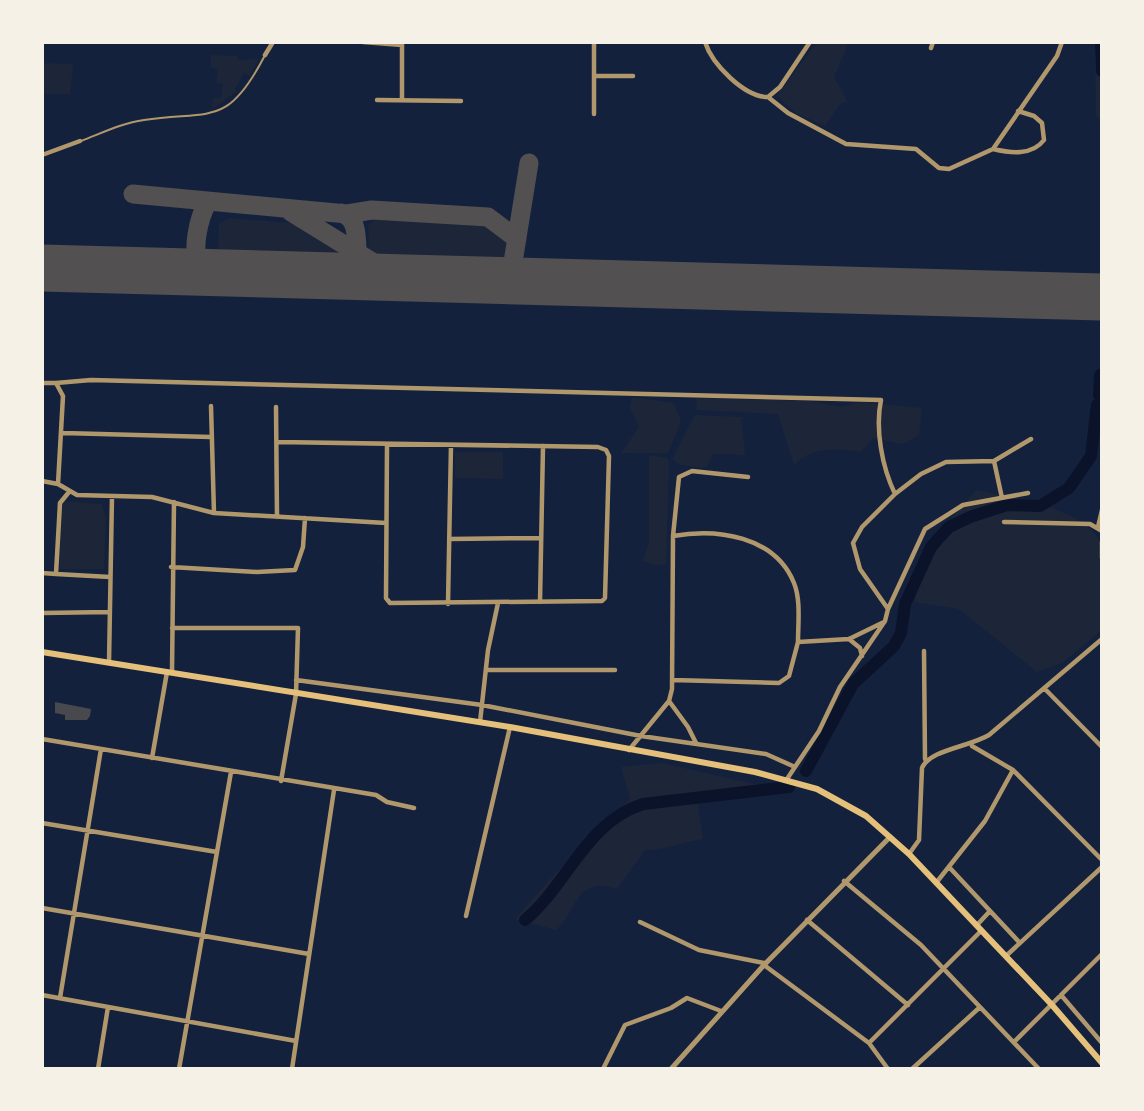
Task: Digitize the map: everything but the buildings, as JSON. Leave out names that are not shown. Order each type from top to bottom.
[{"type":"main road","points":[[42,652],[510,727],[787,779],[842,801],[890,837],[1101,1059]]},
{"type":"street","points":[[265,55],[273,42]]},
{"type":"street","points":[[363,42],[402,44],[402,99]]},
{"type":"street","points":[[594,42],[594,114]]},
{"type":"street","points":[[705,42],[708,53],[753,94],[768,97],[788,113],[846,144],[916,149],[945,170],[993,149],[1026,151],[1038,147],[1044,140],[1042,123],[1034,116],[1017,111]]},
{"type":"street","points":[[768,97],[780,88],[810,42]]},
{"type":"street","points":[[993,149],[1057,56],[1062,42]]},
{"type":"street","points":[[594,76],[634,76]]},
{"type":"street","points":[[377,100],[461,101]]},
{"type":"street","points":[[42,155],[80,141]]},
{"type":"street","points":[[42,383],[91,380],[881,400],[878,413],[881,445],[888,479],[895,494]]},
{"type":"street","points":[[56,383],[63,396],[58,484]]},
{"type":"street","points":[[211,406],[214,513]]},
{"type":"street","points":[[276,407],[277,517]]},
{"type":"street","points":[[63,433],[211,437]]},
{"type":"street","points":[[888,609],[860,569],[853,543],[862,527],[895,494],[921,474],[946,462],[994,461],[1031,439]]},
{"type":"street","points":[[278,442],[598,447],[606,450],[609,456],[605,598],[602,601],[403,605],[390,603],[386,598],[387,445]]},
{"type":"street","points":[[448,604],[451,445]]},
{"type":"street","points":[[540,602],[543,446]]},
{"type":"street","points":[[994,461],[1002,498]]},
{"type":"street","points":[[628,750],[669,701],[673,680],[673,536],[681,474],[692,471],[748,477]]},
{"type":"street","points":[[42,481],[58,484],[69,492],[152,496],[214,513],[386,523]]},
{"type":"street","points":[[56,574],[60,503],[69,492]]},
{"type":"street","points":[[787,779],[819,730],[841,687],[885,621],[925,529],[963,505],[1028,493]]},
{"type":"street","points":[[109,664],[111,496]]},
{"type":"street","points":[[152,758],[169,673],[174,502]]},
{"type":"street","points":[[1004,522],[1090,524],[1100,529],[1102,510]]},
{"type":"street","points":[[171,567],[257,572],[295,570],[303,547],[305,518]]},
{"type":"street","points":[[673,536],[723,533],[757,544],[774,556],[795,583],[798,642],[789,676],[779,683],[673,680]]},
{"type":"street","points":[[449,539],[541,538]]},
{"type":"street","points":[[1102,542],[1102,558]]},
{"type":"street","points":[[42,573],[110,577]]},
{"type":"street","points":[[480,722],[498,603]]},
{"type":"street","points":[[42,612],[110,612]]},
{"type":"street","points":[[798,642],[849,639],[885,621]]},
{"type":"street","points":[[172,628],[298,628],[296,694],[281,781]]},
{"type":"street","points":[[849,639],[860,648],[862,657]]},
{"type":"street","points":[[925,760],[931,755],[972,746],[989,736],[1102,639]]},
{"type":"street","points":[[909,854],[919,840],[922,768],[925,760],[924,651]]},
{"type":"street","points":[[486,670],[615,670]]},
{"type":"street","points":[[296,680],[482,705],[641,736],[766,754],[795,766]]},
{"type":"street","points":[[1044,688],[1102,747]]},
{"type":"street","points":[[669,701],[697,744]]},
{"type":"street","points":[[466,916],[510,727]]},
{"type":"street","points":[[42,739],[376,795],[387,802],[414,808]]},
{"type":"street","points":[[972,746],[1013,770],[1102,860]]},
{"type":"street","points":[[60,999],[101,749]]},
{"type":"street","points":[[936,883],[985,821],[1013,770]]},
{"type":"street","points":[[179,1069],[231,772]]},
{"type":"street","points":[[292,1069],[334,790]]},
{"type":"street","points":[[42,823],[217,852]]},
{"type":"street","points":[[671,1069],[806,919],[890,837]]},
{"type":"street","points":[[949,867],[1020,943]]},
{"type":"street","points":[[1006,957],[1102,867]]},
{"type":"street","points":[[844,881],[906,932],[1039,1069]]},
{"type":"street","points":[[42,908],[309,954]]},
{"type":"street","points":[[869,1043],[943,969],[979,928],[990,911]]},
{"type":"street","points":[[806,919],[908,1006]]},
{"type":"street","points":[[640,922],[699,950],[764,964],[869,1043],[888,1069]]},
{"type":"street","points":[[1014,1042],[1102,954]]},
{"type":"street","points":[[42,995],[296,1041]]},
{"type":"street","points":[[1062,995],[1102,1043]]},
{"type":"street","points":[[603,1069],[625,1025],[671,1008],[687,998],[721,1011]]},
{"type":"street","points":[[98,1069],[108,1007]]},
{"type":"street","points":[[912,1069],[979,1008]]},
{"type":"street","points":[[1081,1038],[1092,1031]]},
{"type":"lane","points":[[80,141],[130,122],[213,114],[235,100],[252,80],[265,55]]},
{"type":"shaded area","points":[[817,42],[849,42],[834,77],[847,101],[840,104],[825,126],[797,114],[777,96]]},
{"type":"shaded area","points":[[1095,42],[1102,42],[1102,121],[1096,116]]},
{"type":"shaded area","points":[[211,55],[237,56],[238,60],[259,59],[250,76],[244,73],[235,89],[237,91],[211,110],[213,98],[221,98],[223,84],[216,83],[218,69],[211,67]]},
{"type":"shaded area","points":[[42,63],[73,64],[70,94],[42,94]]},
{"type":"shaded area","points":[[373,216],[490,224],[511,242],[509,257],[501,264],[393,261],[369,251],[368,226],[373,221]]},
{"type":"shaded area","points":[[228,218],[292,223],[338,250],[339,256],[337,260],[224,256],[218,248],[219,224]]},
{"type":"shaded area","points":[[632,397],[674,403],[681,421],[668,453],[621,453],[639,427],[630,408]]},
{"type":"shaded area","points":[[696,398],[810,401],[842,407],[860,402],[922,408],[919,435],[903,444],[873,438],[861,452],[825,450],[808,455],[794,465],[778,414],[697,410]]},
{"type":"shaded area","points":[[695,415],[741,417],[745,455],[713,454],[706,468],[680,465],[672,459]]},
{"type":"shaded area","points":[[455,452],[503,452],[503,479],[455,478]]},
{"type":"shaded area","points":[[649,455],[668,458],[669,463],[666,564],[654,565],[643,561],[649,542]]},
{"type":"shaded area","points":[[976,490],[1028,501],[1065,514],[1094,533],[1102,546],[1102,630],[1062,663],[1037,672],[959,609],[915,602],[921,553]]},
{"type":"shaded area","points":[[64,501],[102,504],[106,519],[104,569],[60,569],[60,518]]},
{"type":"shaded area","points":[[662,763],[780,790],[703,799],[698,805],[703,839],[645,850],[617,889],[603,886],[585,891],[556,930],[515,919],[579,847],[630,799],[621,767]]},
{"type":"waterway","points":[[1101,42],[1102,71]]},
{"type":"waterway","points":[[1099,395],[1100,375]]},
{"type":"waterway","points":[[806,771],[853,684],[894,646],[901,633],[905,604],[931,547],[949,527],[970,517],[1007,505],[1040,506],[1069,488],[1091,456],[1097,405]]},
{"type":"waterway","points":[[525,920],[554,889],[592,839],[623,813],[643,804],[789,787]]},
{"type":"taxiway","points":[[510,281],[529,163]]},
{"type":"taxiway","points":[[133,194],[347,214],[372,210],[488,217],[517,239]]},
{"type":"taxiway","points":[[208,201],[199,225],[196,253],[201,268],[209,272]]},
{"type":"taxiway","points":[[291,212],[403,278]]},
{"type":"taxiway","points":[[341,213],[348,216],[355,228],[358,267],[367,276]]},
{"type":"runway","points":[[42,268],[1102,297]]}]
